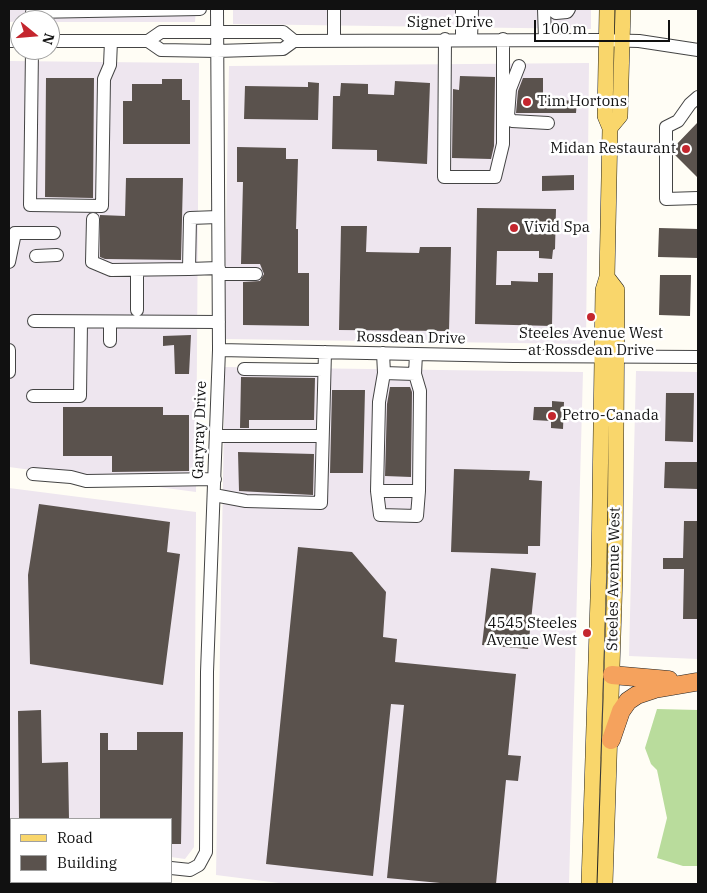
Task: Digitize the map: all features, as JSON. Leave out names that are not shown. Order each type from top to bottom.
[{"type":"highway","points":[[604,674],[697,682]]},
{"type":"highway","points":[[611,740],[621,711],[632,698],[655,688],[697,682]]},
{"type":"main road","name":"Steeles Avenue West","points":[[589,884],[604,674],[609,356],[603,290],[607,277],[610,128],[605,116],[607,9]]},
{"type":"main road","name":"Steeles Avenue West","points":[[610,128],[620,116],[623,9]]},
{"type":"main road","name":"Steeles Avenue West","points":[[604,674],[611,740],[605,884]]},
{"type":"street","points":[[60,12],[200,9]]},
{"type":"street","name":"Garyray Drive","points":[[172,868],[190,870],[198,865],[206,852],[207,672],[220,350],[217,9]]},
{"type":"street","points":[[334,9],[337,41]]},
{"type":"street","points":[[337,41],[342,9]]},
{"type":"street","points":[[462,9],[467,39]]},
{"type":"street","points":[[467,39],[472,9]]},
{"type":"street","points":[[544,9],[545,40]]},
{"type":"street","points":[[551,9],[556,13],[567,12],[569,9]]},
{"type":"street","name":"Signet Drive","points":[[60,41],[148,41],[161,32],[283,32],[294,42]]},
{"type":"street","name":"Signet Drive","points":[[148,41],[161,50],[217,51],[283,49],[294,42],[445,39],[622,40],[698,50]]},
{"type":"street","points":[[445,39],[444,176],[486,177],[495,177],[503,144],[503,39]]},
{"type":"street","points":[[32,60],[30,205],[102,206],[104,79],[110,65],[111,41]]},
{"type":"street","points":[[519,66],[510,89],[508,116],[512,121],[548,123]]},
{"type":"street","points":[[698,97],[690,104],[678,121],[666,127],[666,199],[698,198]]},
{"type":"street","points":[[189,269],[190,218],[218,217]]},
{"type":"street","points":[[92,219],[92,262],[111,270],[189,269],[256,274]]},
{"type":"street","points":[[9,262],[15,233],[54,233]]},
{"type":"street","points":[[36,256],[57,255]]},
{"type":"street","points":[[137,270],[137,310]]},
{"type":"street","points":[[34,321],[219,322]]},
{"type":"street","points":[[33,396],[80,396],[81,322]]},
{"type":"street","points":[[110,322],[110,341]]},
{"type":"street","points":[[9,350],[9,372]]},
{"type":"street","name":"Rossdean Drive","points":[[220,350],[698,357]]},
{"type":"street","points":[[214,495],[246,501],[321,503],[325,352]]},
{"type":"street","points":[[383,353],[384,374],[379,402],[378,492],[380,515],[417,516],[420,391],[415,374],[416,354]]},
{"type":"street","points":[[244,369],[324,370]]},
{"type":"street","points":[[384,374],[415,374]]},
{"type":"street","points":[[216,436],[322,436]]},
{"type":"street","points":[[33,474],[70,476],[86,481],[215,479]]},
{"type":"street","points":[[378,492],[419,491]]},
{"type":"shaded area","points":[[9,9],[196,9],[195,22],[60,22],[60,10],[10,10],[9,22]]},
{"type":"shaded area","points":[[233,9],[591,9],[591,29],[233,24]]},
{"type":"shaded area","points":[[9,61],[199,63],[196,492],[9,467]]},
{"type":"shaded area","points":[[589,63],[586,344],[224,339],[229,66]]},
{"type":"shaded area","points":[[225,367],[583,372],[569,884],[287,884],[216,875]]},
{"type":"shaded area","points":[[636,371],[698,372],[698,659],[629,656]]},
{"type":"shaded area","points":[[9,488],[196,512],[194,847],[185,859],[172,857],[172,818],[10,818],[9,837]]},
{"type":"green space","points":[[657,709],[698,710],[698,866],[683,866],[657,858],[667,818],[657,770],[651,764],[645,748]]},
{"type":"building","points":[[460,76],[495,77],[494,146],[491,159],[452,158],[453,89],[459,90]]},
{"type":"building","points":[[46,78],[94,78],[93,198],[45,197]]},
{"type":"building","points":[[523,78],[543,78],[543,99],[577,101],[576,113],[516,113],[518,91]]},
{"type":"building","points":[[162,79],[182,79],[182,100],[190,100],[190,144],[123,144],[123,101],[132,101],[132,84],[162,84]]},
{"type":"building","points":[[395,81],[430,83],[427,164],[377,161],[377,150],[332,149],[333,96],[340,96],[341,83],[368,84],[368,94],[394,95]]},
{"type":"building","points":[[308,82],[319,83],[318,120],[244,119],[245,86],[308,87]]},
{"type":"building","points":[[698,122],[698,178],[674,154],[674,147]]},
{"type":"building","points":[[237,147],[286,148],[286,159],[298,159],[296,229],[298,229],[298,273],[309,273],[309,326],[243,325],[243,282],[260,281],[264,274],[260,264],[241,264],[243,182],[237,182]]},
{"type":"building","points":[[574,175],[574,190],[542,191],[542,176]]},
{"type":"building","points":[[126,178],[183,178],[181,260],[105,259],[100,257],[100,215],[125,216]]},
{"type":"building","points":[[477,208],[556,209],[555,249],[553,250],[552,259],[539,258],[539,251],[497,251],[496,285],[511,285],[511,281],[538,282],[538,273],[553,273],[552,326],[475,324]]},
{"type":"building","points":[[341,226],[367,226],[366,252],[419,253],[420,247],[451,247],[449,331],[339,330]]},
{"type":"building","points":[[659,228],[698,229],[698,258],[658,257]]},
{"type":"building","points":[[660,275],[691,275],[690,316],[659,315]]},
{"type":"building","points":[[191,335],[189,374],[175,374],[174,345],[163,346],[163,336]]},
{"type":"building","points":[[241,377],[315,378],[314,420],[249,420],[249,428],[240,428]]},
{"type":"building","points":[[390,387],[410,387],[412,392],[411,477],[385,476],[387,404]]},
{"type":"building","points":[[332,390],[365,390],[363,473],[330,473]]},
{"type":"building","points":[[666,393],[694,393],[693,442],[665,441]]},
{"type":"building","points":[[552,401],[564,402],[563,429],[551,428],[551,421],[533,420],[534,407],[552,407]]},
{"type":"building","points":[[63,407],[163,407],[163,415],[189,415],[189,471],[112,472],[112,456],[63,456]]},
{"type":"building","points":[[238,452],[314,454],[313,495],[239,491]]},
{"type":"building","points":[[665,462],[698,462],[698,489],[664,488]]},
{"type":"building","points":[[454,469],[530,471],[529,480],[542,481],[540,546],[528,546],[528,554],[451,552]]},
{"type":"building","points":[[39,504],[170,522],[167,552],[180,554],[163,685],[30,664],[28,575]]},
{"type":"building","points":[[684,521],[698,521],[698,619],[683,619],[684,569],[663,569],[663,558],[683,558]]},
{"type":"building","points":[[298,547],[352,552],[386,592],[383,637],[397,639],[395,662],[516,674],[508,755],[521,756],[518,781],[506,780],[496,884],[451,884],[387,878],[404,705],[391,704],[373,876],[266,864]]},
{"type":"building","points":[[491,568],[536,573],[528,649],[482,645]]},
{"type":"building","points":[[41,710],[42,763],[68,762],[69,818],[19,818],[18,711]]},
{"type":"building","points":[[137,732],[183,732],[181,844],[172,844],[172,818],[100,818],[100,733],[108,733],[108,750],[137,750]]},
{"type":"place","name":"Tim Hortons","points":[[527,102]]},
{"type":"place","name":"Midan Restaurant","points":[[686,149]]},
{"type":"place","name":"Vivid Spa","points":[[514,228]]},
{"type":"place","name":"Steeles Avenue West at Rossdean Drive","points":[[591,317]]},
{"type":"place","name":"Petro-Canada","points":[[552,416]]},
{"type":"place","name":"4545 Steeles Avenue West","points":[[587,633]]}]
